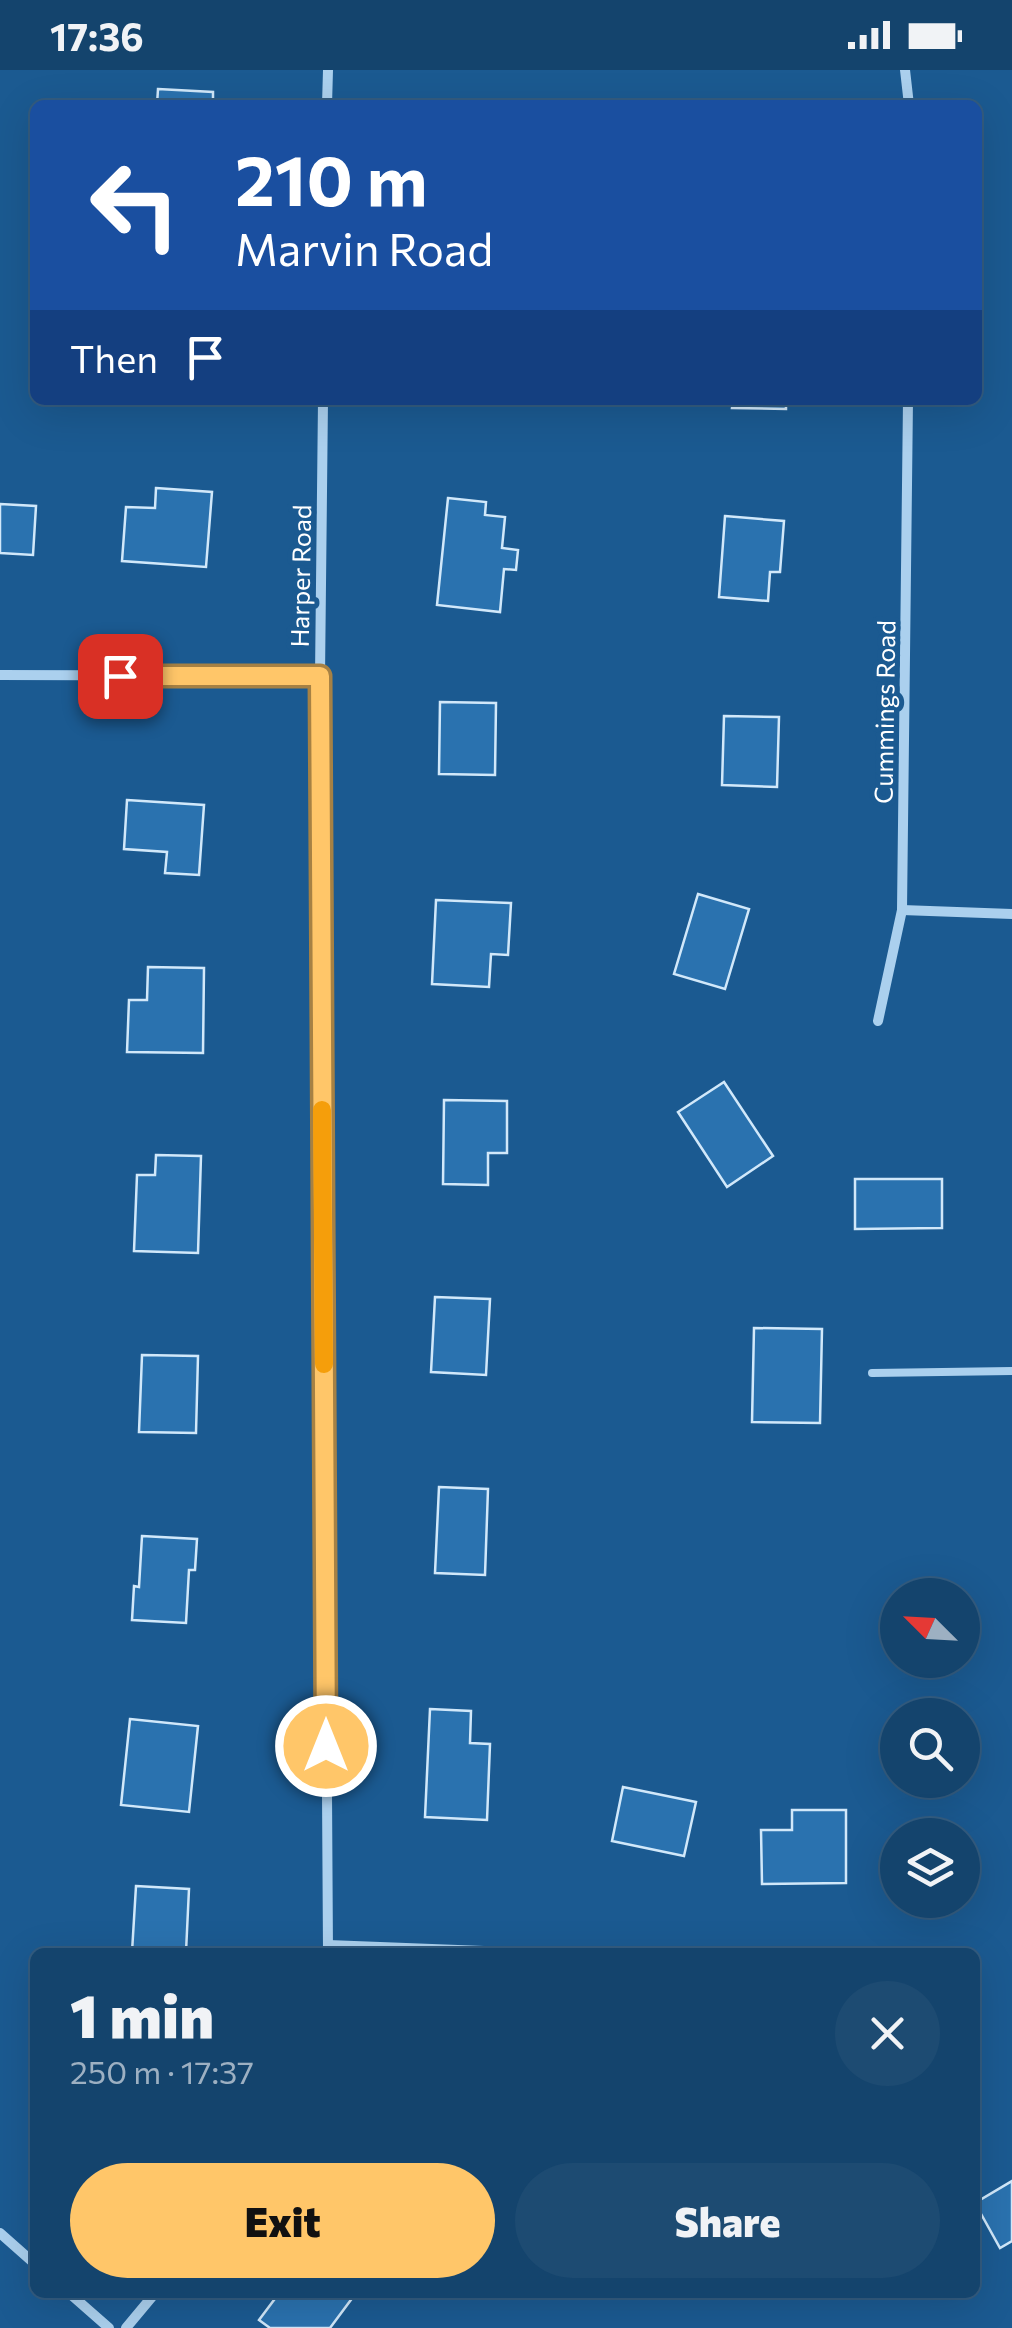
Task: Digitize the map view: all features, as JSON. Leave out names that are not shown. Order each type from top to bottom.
[{"type":"street","points":[[327,100],[328,70]]},
{"type":"street","points":[[905,70],[908,100]]},
{"type":"street","name":"Harper Road","points":[[324,405],[320,676],[328,1948]]},
{"type":"street","name":"Cummings Road","points":[[878,1022],[902,910],[908,405]]},
{"type":"street","points":[[0,675],[320,676]]},
{"type":"street","points":[[902,910],[1012,914]]},
{"type":"street","points":[[0,2233],[30,2260]]},
{"type":"street","points":[[75,2298],[109,2328]]},
{"type":"street","points":[[126,2328],[151,2298]]},
{"type":"lane","points":[[872,1373],[1012,1371]]},
{"type":"building","points":[[158,89],[213,92],[213,100],[157,100]]},
{"type":"building","points":[[732,405],[786,405],[786,409],[732,408]]},
{"type":"building","points":[[156,488],[212,492],[206,567],[122,561],[126,507],[155,508]]},
{"type":"building","points":[[448,498],[486,502],[485,515],[505,517],[502,548],[518,550],[516,570],[504,569],[500,612],[437,605]]},
{"type":"building","points":[[0,504],[36,506],[33,555],[0,553]]},
{"type":"building","points":[[725,516],[784,521],[780,572],[770,572],[768,601],[719,597]]},
{"type":"building","points":[[440,702],[496,703],[495,775],[439,774]]},
{"type":"building","points":[[724,716],[779,717],[777,787],[722,785]]},
{"type":"building","points":[[127,800],[204,805],[199,875],[165,873],[167,852],[124,849]]},
{"type":"building","points":[[698,894],[749,909],[725,989],[674,974]]},
{"type":"building","points":[[436,900],[511,903],[508,955],[491,954],[489,987],[432,984]]},
{"type":"building","points":[[148,967],[204,968],[203,1053],[127,1052],[129,1000],[147,1000]]},
{"type":"building","points":[[724,1082],[773,1156],[727,1187],[678,1112]]},
{"type":"building","points":[[444,1100],[507,1101],[507,1153],[488,1153],[488,1185],[443,1184]]},
{"type":"building","points":[[156,1155],[201,1156],[198,1253],[134,1251],[137,1175],[155,1175]]},
{"type":"building","points":[[855,1179],[942,1179],[942,1228],[855,1229]]},
{"type":"building","points":[[435,1297],[490,1299],[486,1375],[431,1372]]},
{"type":"building","points":[[754,1328],[822,1329],[820,1423],[752,1422]]},
{"type":"building","points":[[142,1355],[198,1356],[196,1433],[139,1432]]},
{"type":"building","points":[[439,1487],[488,1489],[485,1575],[435,1573]]},
{"type":"building","points":[[142,1536],[197,1539],[195,1570],[189,1570],[186,1623],[132,1620],[134,1586],[139,1587]]},
{"type":"building","points":[[430,1709],[471,1711],[470,1743],[490,1744],[487,1820],[425,1817]]},
{"type":"building","points":[[130,1719],[198,1726],[189,1812],[121,1805]]},
{"type":"building","points":[[623,1787],[696,1802],[684,1856],[612,1841]]},
{"type":"building","points":[[792,1810],[846,1810],[846,1883],[762,1884],[761,1830],[792,1830]]},
{"type":"building","points":[[136,1886],[189,1889],[186,1948],[132,1948]]},
{"type":"building","points":[[1012,2181],[1012,2241],[1000,2248],[980,2212],[980,2200]]},
{"type":"building","points":[[276,2298],[352,2298],[330,2328],[270,2328],[259,2320]]},
{"type":"slow traffic","points":[[322,1110],[324,1364]]},
{"type":"route","points":[[120,676],[320,676],[326,1746]]}]
